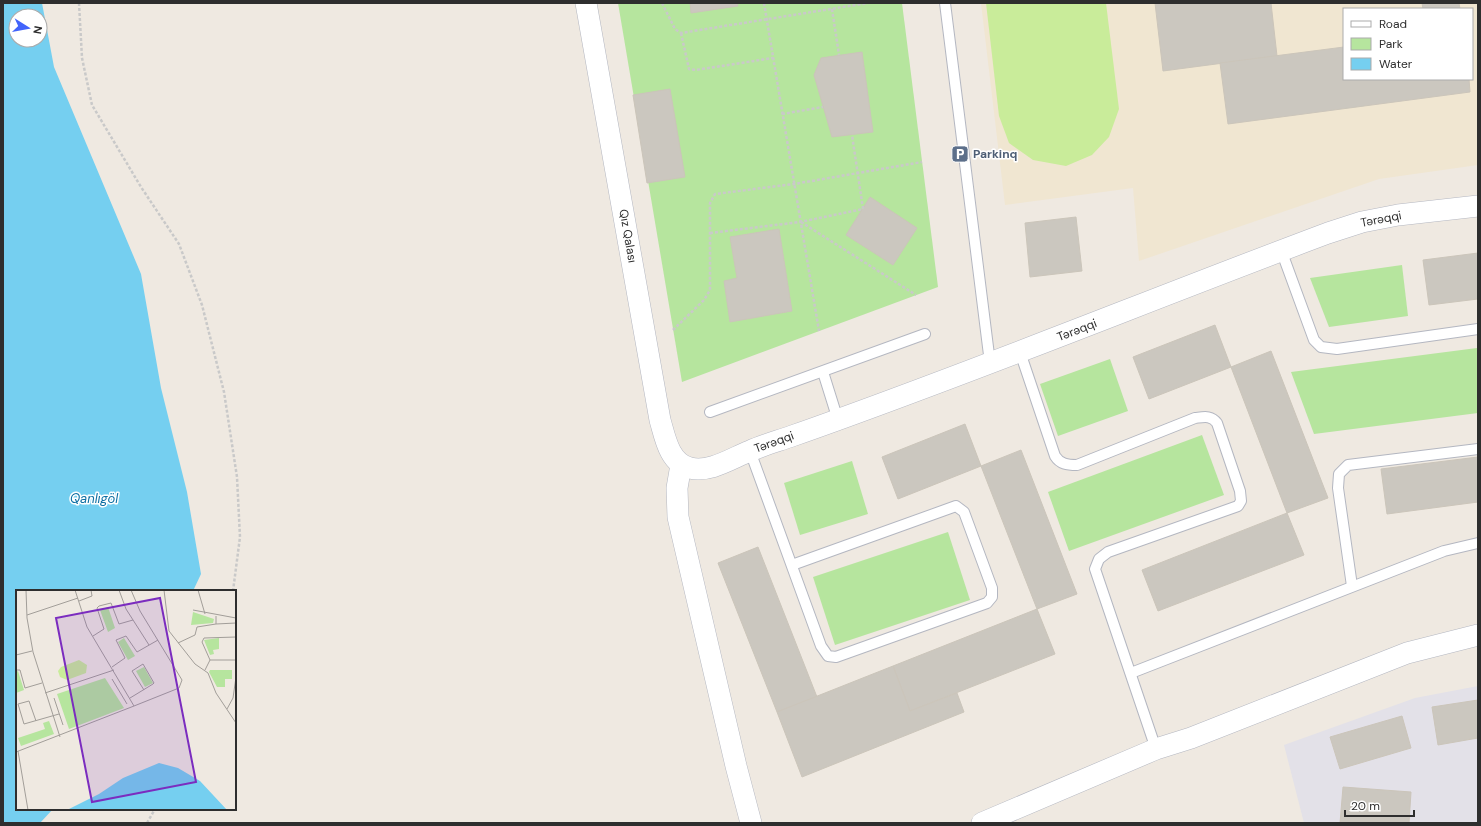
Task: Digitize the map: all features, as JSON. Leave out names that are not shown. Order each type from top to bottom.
[{"type":"street","name":"Qız Qalası","points":[[586,3],[660,420],[672,454],[682,465]]},
{"type":"street","name":"Tərəqqi","points":[[682,465],[690,468],[701,469],[714,466],[750,451],[1020,352],[1281,250],[1362,222],[1398,215],[1478,206]]},
{"type":"street","points":[[682,465],[677,488],[678,517],[736,766],[751,823]]},
{"type":"street","points":[[982,823],[1156,749],[1191,738],[1407,653],[1478,635]]},
{"type":"lane","points":[[945,3],[990,363]]},
{"type":"lane","points":[[1281,250],[1314,340],[1321,347],[1337,349],[1478,329]]},
{"type":"lane","points":[[710,412],[925,334]]},
{"type":"lane","points":[[1020,352],[1055,456],[1059,462],[1063,464],[1076,465],[1195,418],[1207,416],[1213,418],[1217,423],[1240,491],[1241,501],[1238,506],[1108,552],[1099,559],[1095,569],[1132,673],[1156,749]]},
{"type":"lane","points":[[823,372],[838,420]]},
{"type":"lane","points":[[1352,586],[1338,488],[1339,474],[1348,465],[1478,449]]},
{"type":"lane","points":[[750,451],[821,646],[828,656],[836,657],[972,609],[987,603],[992,597],[992,588],[964,512],[956,506],[792,565]]},
{"type":"lane","points":[[1132,673],[1444,551],[1478,543]]},
{"type":"path","points":[[79,3],[82,58],[92,105],[141,187],[179,244],[202,305],[224,392],[238,477],[240,536],[233,590]]},
{"type":"path","points":[[662,3],[675,29],[681,33],[868,3]]},
{"type":"path","points":[[764,3],[819,331]]},
{"type":"path","points":[[832,8],[839,55]]},
{"type":"path","points":[[681,33],[689,69],[696,70],[773,58]]},
{"type":"path","points":[[782,114],[823,107]]},
{"type":"path","points":[[710,233],[800,222],[863,209],[852,135]]},
{"type":"path","points":[[673,330],[704,300],[710,290],[710,203],[715,194],[794,184],[922,162]]},
{"type":"path","points":[[800,222],[916,295]]},
{"type":"path","points":[[148,823],[154,810]]},
{"type":"shaded area","points":[[981,3],[1478,3],[1478,165],[1379,179],[1139,261],[1133,188],[1005,205]]},
{"type":"shaded area","points":[[1478,686],[1478,823],[1304,823],[1284,745],[1415,698]]},
{"type":"green space","points":[[618,3],[902,3],[938,287],[682,382]]},
{"type":"green space","points":[[986,3],[1106,3],[1119,109],[1109,137],[1092,155],[1066,166],[1033,160],[1009,143],[999,116]]},
{"type":"green space","points":[[1402,265],[1408,316],[1329,327],[1310,278]]},
{"type":"green space","points":[[1477,348],[1478,413],[1314,434],[1291,372]]},
{"type":"green space","points":[[1110,359],[1128,411],[1058,436],[1040,384]]},
{"type":"green space","points":[[1202,435],[1224,495],[1069,551],[1048,492]]},
{"type":"green space","points":[[852,461],[868,514],[800,535],[784,483]]},
{"type":"green space","points":[[948,532],[970,600],[835,645],[813,577]]},
{"type":"water","name":"Qanlıgöl","points":[[3,3],[42,3],[43,8],[8,8],[8,48],[48,48],[48,35],[54,67],[141,274],[161,388],[187,492],[201,574],[193,590],[16,590],[16,810],[52,810],[40,823],[3,823]]},
{"type":"building","points":[[690,3],[737,3],[738,6],[691,13]]},
{"type":"building","points":[[1155,3],[1271,3],[1277,56],[1163,71]]},
{"type":"building","points":[[1422,3],[1459,3],[1460,8],[1423,8]]},
{"type":"building","points":[[1343,47],[1343,80],[1469,80],[1470,92],[1228,124],[1220,63]]},
{"type":"building","points":[[862,52],[873,132],[832,137],[814,75],[821,58]]},
{"type":"building","points":[[670,89],[685,177],[647,183],[633,95]]},
{"type":"building","points":[[870,197],[917,228],[893,265],[846,235]]},
{"type":"building","points":[[1076,217],[1082,271],[1030,277],[1025,223]]},
{"type":"building","points":[[779,229],[792,311],[730,322],[724,281],[737,278],[730,237]]},
{"type":"building","points":[[1478,253],[1478,299],[1429,305],[1423,260]]},
{"type":"building","points":[[1215,325],[1231,367],[1149,399],[1133,357]]},
{"type":"building","points":[[1271,351],[1328,498],[1287,513],[1231,367]]},
{"type":"building","points":[[965,424],[981,466],[898,499],[882,457]]},
{"type":"building","points":[[1021,450],[1077,594],[1037,609],[981,466]]},
{"type":"building","points":[[1478,457],[1478,502],[1387,514],[1381,469]]},
{"type":"building","points":[[1287,513],[1304,555],[1158,611],[1142,570]]},
{"type":"building","points":[[758,547],[817,697],[777,712],[718,563]]},
{"type":"building","points":[[1037,609],[1055,654],[910,711],[893,666]]},
{"type":"building","points":[[893,666],[910,711],[957,693],[964,712],[802,777],[777,712]]},
{"type":"building","points":[[1478,700],[1478,738],[1438,745],[1432,707]]},
{"type":"building","points":[[1402,716],[1411,748],[1340,769],[1330,737]]},
{"type":"building","points":[[1343,787],[1411,792],[1409,823],[1340,823]]},
{"type":"place","name":"Parkinq","points":[[960,154]]}]
